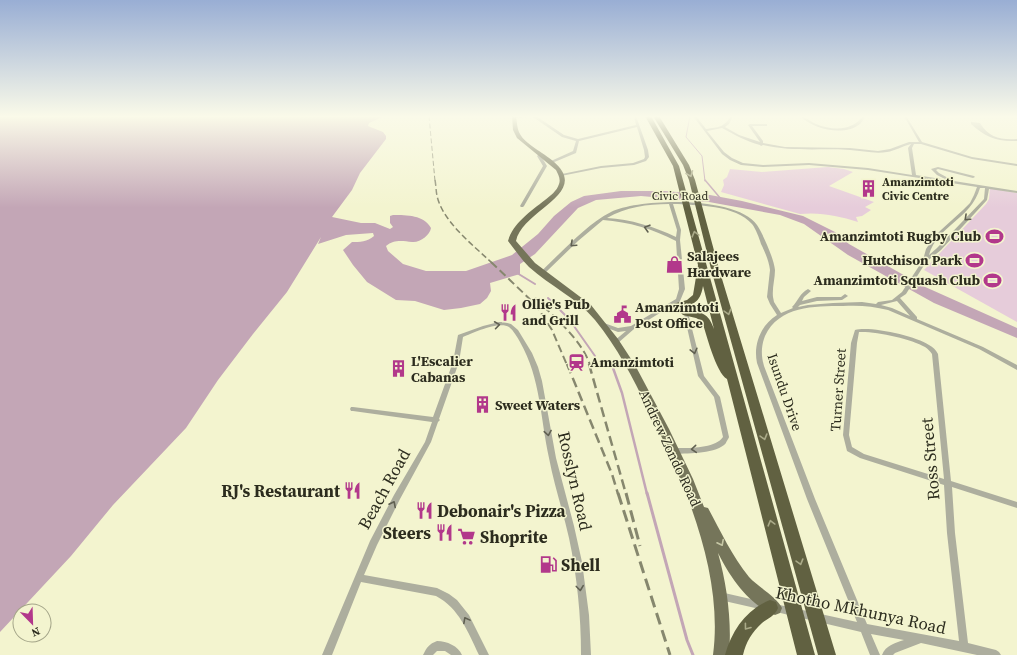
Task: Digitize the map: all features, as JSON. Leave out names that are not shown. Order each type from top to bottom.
[{"type":"highway","points":[[665,147],[676,166],[682,187],[806,655]]},
{"type":"highway","points":[[675,147],[686,165],[700,206],[715,269],[827,655]]},
{"type":"highway","points":[[681,307],[697,296],[700,273],[703,265]]},
{"type":"highway","points":[[681,307],[699,314],[706,319],[718,355],[726,372],[734,382]]},
{"type":"highway","points":[[734,655],[739,639],[747,626],[756,617],[776,609]]},
{"type":"highway","points":[[800,634],[801,655]]},
{"type":"main road","points":[[532,147],[552,162],[562,175]]},
{"type":"main road","name":"Andrew Zondo Road","points":[[562,175],[563,183],[560,190],[518,227],[512,238],[514,246],[532,265],[588,307],[604,325],[616,342],[644,391],[675,451],[695,497],[703,520],[720,596],[722,642],[721,655]]},
{"type":"main road","points":[[695,497],[731,563],[741,578],[758,595],[776,609]]},
{"type":"street","points":[[552,162],[576,151],[577,147]]},
{"type":"street","points":[[562,175],[601,167],[634,164],[643,161],[647,157],[645,147]]},
{"type":"street","points":[[718,147],[727,157],[738,163],[756,166],[821,165],[868,169],[1017,192]]},
{"type":"street","points":[[775,147],[805,150],[849,149],[880,152],[899,147]]},
{"type":"street","points":[[911,147],[914,176]]},
{"type":"street","points":[[933,147],[972,158],[1017,165]]},
{"type":"street","points":[[522,206],[544,168],[544,164],[539,156],[541,154]]},
{"type":"street","points":[[954,182],[938,174],[933,169],[938,168],[973,177]]},
{"type":"street","points":[[970,184],[978,191]]},
{"type":"street","points":[[875,304],[891,302],[898,299],[904,293],[923,263],[930,245],[956,218],[972,205],[979,186]]},
{"type":"street","points":[[923,263],[939,249],[986,199],[987,187]]},
{"type":"street","name":"Civic Road","points":[[542,273],[585,233],[614,212],[622,209],[688,203],[716,206],[741,215],[753,223],[772,266],[771,299],[780,316]]},
{"type":"street","points":[[671,204],[679,230],[678,240],[682,290],[681,307],[701,376],[717,397],[726,437],[724,441],[717,446],[675,451]]},
{"type":"street","points":[[603,219],[619,220],[664,233],[678,240]]},
{"type":"street","points":[[792,310],[798,304],[802,296],[808,291]]},
{"type":"street","points":[[798,304],[817,299],[833,299],[845,296]]},
{"type":"street","points":[[898,299],[918,321]]},
{"type":"street","name":"Isundu Drive","points":[[876,655],[810,499],[759,360],[759,346],[762,334],[768,325],[780,316],[808,305],[875,304],[981,348],[1017,368]]},
{"type":"street","points":[[604,325],[618,330],[632,328],[681,307]]},
{"type":"street","name":"Rosslyn Road","points":[[460,336],[495,325],[508,325],[516,331],[535,365],[541,389],[551,453],[575,549],[585,624],[586,655]]},
{"type":"street","points":[[616,342],[632,328]]},
{"type":"street","name":"Ross Street","points":[[855,333],[858,330],[864,329],[922,343],[935,354],[948,484],[951,533],[964,647]]},
{"type":"street","name":"Turner Street","points":[[855,333],[846,436],[849,449],[862,456],[948,484]]},
{"type":"street","name":"Beach Road","points":[[327,655],[373,544],[428,442],[456,362],[460,336]]},
{"type":"street","points":[[353,409],[436,420]]},
{"type":"street","points":[[948,484],[1017,505]]},
{"type":"street","points":[[359,578],[437,592],[448,597],[458,607],[484,655]]},
{"type":"street","name":"Khotho Mkhunya Road","points":[[720,596],[848,625],[964,647],[996,655]]},
{"type":"street","points":[[887,655],[892,649],[920,639]]},
{"type":"street","points":[[428,655],[434,647],[440,645],[448,647],[457,655]]},
{"type":"shaded area","points":[[0,147],[380,147],[360,173],[352,190],[332,217],[361,223],[375,223],[390,229],[393,227],[390,223],[390,216],[393,215],[409,216],[424,220],[431,228],[429,233],[424,238],[415,242],[395,241],[386,246],[388,251],[403,264],[426,271],[466,271],[512,255],[538,234],[554,216],[571,202],[584,196],[621,191],[665,191],[710,195],[803,216],[835,232],[849,244],[923,286],[1017,328],[1017,338],[934,303],[848,255],[804,224],[780,215],[709,202],[641,196],[596,200],[578,208],[535,254],[520,264],[520,274],[490,283],[491,291],[487,298],[480,304],[444,310],[415,301],[396,300],[367,282],[343,250],[352,242],[363,241],[371,238],[374,236],[373,233],[346,235],[318,244],[321,237],[287,292],[218,380],[186,428],[113,505],[71,556],[27,603],[12,603],[12,619],[0,632]]},
{"type":"shaded area","points":[[828,167],[853,172],[829,186],[874,202],[865,207],[871,210],[862,216],[856,217],[858,222],[830,215],[800,214],[721,192],[724,185],[723,180],[727,177],[730,169],[762,172]]},
{"type":"shaded area","name":"Hutchison Park","points":[[990,188],[1017,193],[1017,322],[924,270],[986,204],[989,199]]},
{"type":"waterway","points":[[694,147],[702,156],[705,181]]},
{"type":"waterway","points":[[705,180],[721,199]]},
{"type":"waterway","points":[[517,273],[535,284]]},
{"type":"waterway","points":[[548,298],[569,319],[595,356]]},
{"type":"waterway","points":[[613,368],[622,393],[647,494]]},
{"type":"waterway","points":[[647,493],[687,640],[693,655]]},
{"type":"railway","points":[[432,147],[435,181]]},
{"type":"railway","points":[[435,180],[437,196],[445,215],[468,241],[492,263]]},
{"type":"railway","points":[[491,262],[536,305],[552,330],[567,365]]},
{"type":"railway","points":[[535,298],[574,338],[581,347],[590,365]]},
{"type":"railway","points":[[567,364],[612,474],[618,494]]},
{"type":"railway","points":[[589,364],[626,494]]},
{"type":"railway","points":[[618,493],[670,655]]},
{"type":"railway","points":[[626,493],[640,546]]},
{"type":"place","name":"Amanzimtoti Civic Centre","points":[[869,189]]},
{"type":"place","name":"Amanzimtoti Rugby Club","points":[[994,236]]},
{"type":"place","name":"Hutchison Park","points":[[975,260]]},
{"type":"place","name":"Salajees Hardware","points":[[674,264]]},
{"type":"place","name":"Amanzimtoti Squash Club","points":[[993,280]]},
{"type":"place","name":"Ollie's Pub and Grill","points":[[509,312]]},
{"type":"place","name":"Amanzimtoti Post Office","points":[[622,315]]},
{"type":"place","name":"Amanzimtoti","points":[[577,362]]},
{"type":"place","name":"L'Escalier Cabanas","points":[[398,369]]},
{"type":"place","name":"Sweet Waters","points":[[482,405]]},
{"type":"place","name":"RJ's Restaurant","points":[[353,491]]},
{"type":"place","name":"Debonair's Pizza","points":[[424,511]]},
{"type":"place","name":"Steers","points":[[444,533]]},
{"type":"place","name":"Shoprite","points":[[467,537]]},
{"type":"place","name":"Shell","points":[[548,565]]}]
